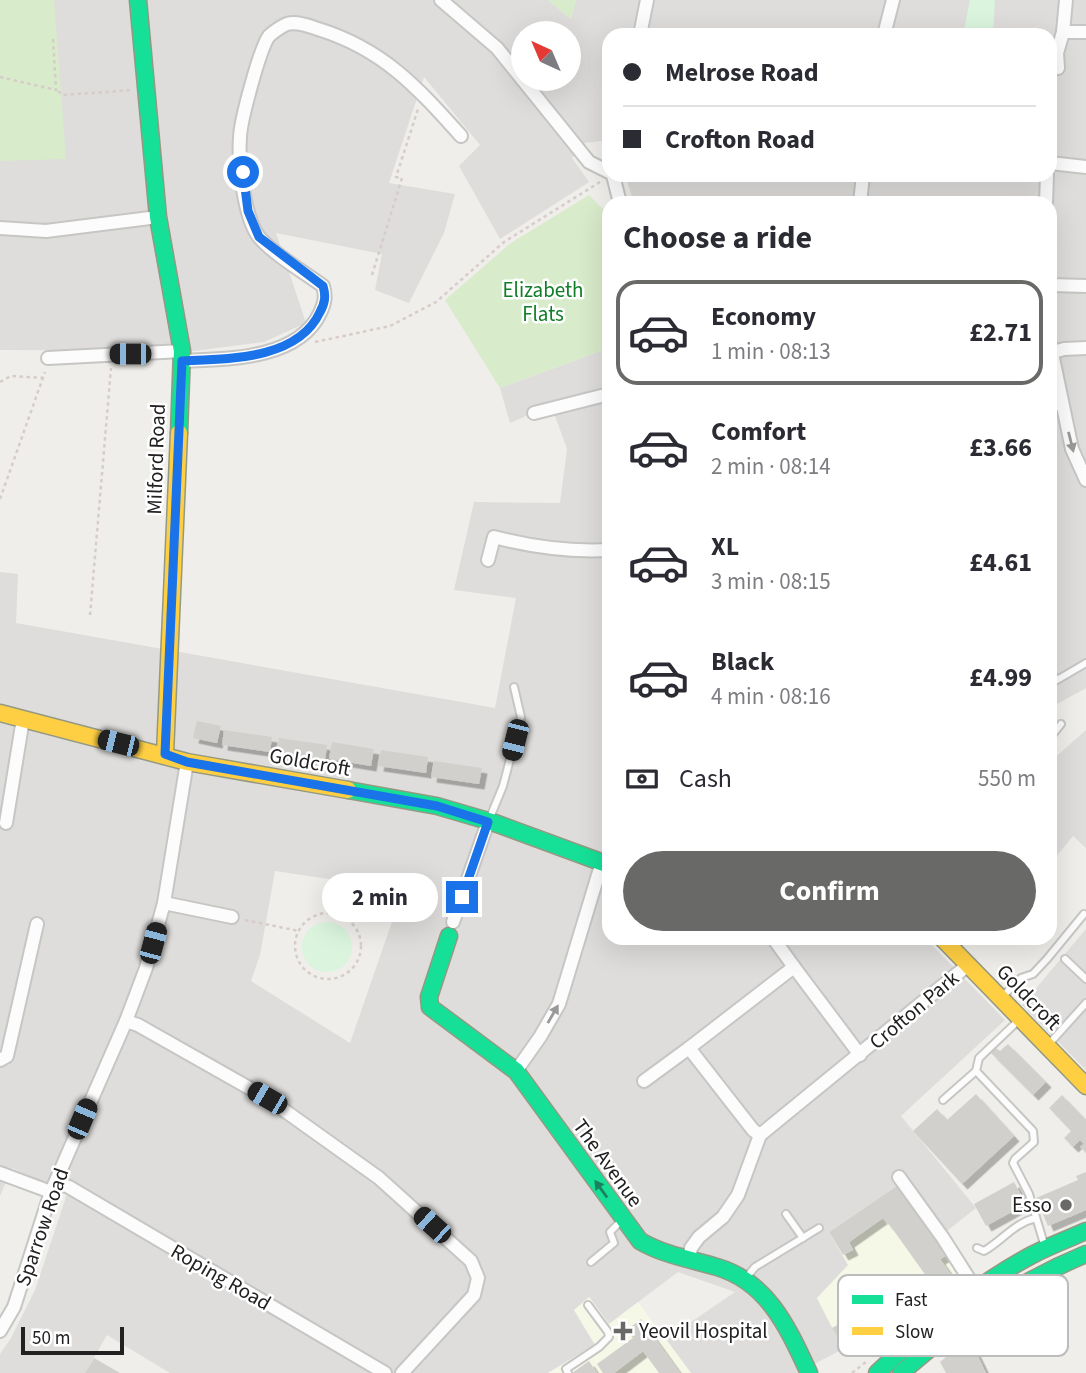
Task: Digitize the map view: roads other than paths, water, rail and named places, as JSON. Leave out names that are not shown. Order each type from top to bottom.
[{"type":"street","name":"Milford Road","points":[[138,0],[158,217],[182,356],[165,754]]},
{"type":"street","points":[[441,0],[496,48],[589,162],[602,173]]},
{"type":"street","points":[[641,28],[647,0]]},
{"type":"street","points":[[886,28],[893,0]]},
{"type":"street","points":[[1058,68],[1057,53],[1063,32],[1066,0]]},
{"type":"street","points":[[48,358],[112,354],[231,359],[280,348],[300,338],[316,323],[326,296],[323,286],[259,237],[248,211],[240,153],[244,112],[269,36],[287,24],[298,23],[342,36],[367,49],[423,93],[461,136]]},
{"type":"street","points":[[1063,32],[1086,32]]},
{"type":"street","points":[[1057,164],[1086,167]]},
{"type":"street","points":[[0,228],[46,231],[158,217]]},
{"type":"street","points":[[1057,285],[1086,286]]},
{"type":"street","points":[[1057,351],[1086,348]]},
{"type":"street","points":[[534,414],[602,396]]},
{"type":"street","points":[[1057,411],[1086,480]]},
{"type":"street","points":[[488,560],[494,537],[519,544],[579,552],[602,550]]},
{"type":"street","name":"Goldcroft","points":[[0,713],[165,754],[187,762],[437,806],[602,863]]},
{"type":"street","points":[[6,823],[23,719]]},
{"type":"street","name":"Sparrow Road","points":[[0,1331],[14,1307],[53,1187],[127,1021],[146,968],[164,903],[187,762]]},
{"type":"street","points":[[451,929],[488,822]]},
{"type":"street","points":[[516,1071],[559,1004],[602,873]]},
{"type":"street","points":[[164,903],[232,917]]},
{"type":"street","points":[[0,1060],[7,1056],[37,925]]},
{"type":"street","name":"The Avenue","points":[[451,929],[429,997],[430,1007],[446,1022],[503,1059],[516,1071],[640,1241],[656,1251],[727,1270],[755,1284],[779,1314],[809,1373]]},
{"type":"street","name":"Crofton Park","points":[[778,945],[860,1055]]},
{"type":"street","name":"Goldcroft","points":[[949,945],[1086,1086]]},
{"type":"street","name":"Crofton Park","points":[[760,1135],[968,965]]},
{"type":"street","points":[[644,1080],[794,967]]},
{"type":"street","points":[[127,1021],[267,1098],[379,1178],[471,1261],[478,1278],[474,1295],[402,1373]]},
{"type":"street","points":[[689,1048],[753,1130],[760,1135],[738,1195],[723,1217],[699,1237],[691,1248],[689,1260]]},
{"type":"street","name":"Roping Road","points":[[0,1173],[53,1187],[69,1187],[385,1373]]},
{"type":"street","points":[[899,1177],[966,1275]]},
{"type":"street","points":[[1001,1275],[1045,1249],[1086,1231]]},
{"type":"street","points":[[1036,1275],[1052,1266],[1086,1254]]},
{"type":"street","points":[[1052,1266],[1086,1267]]},
{"type":"street","points":[[877,1373],[896,1356]]},
{"type":"street","points":[[901,1373],[920,1356]]},
{"type":"lane","points":[[1057,679],[1086,663]]},
{"type":"lane","points":[[488,822],[503,786],[521,717],[514,687]]},
{"type":"lane","points":[[1057,729],[1061,724]]},
{"type":"lane","points":[[1001,998],[1021,978],[1033,974],[1084,914]]},
{"type":"lane","points":[[1066,959],[1086,979]]},
{"type":"lane","points":[[1047,1045],[1086,1003]]},
{"type":"lane","points":[[943,1100],[976,1071],[979,1058],[1021,1019]]},
{"type":"lane","points":[[976,1071],[1033,1131],[1034,1142],[1013,1163],[1029,1194],[1045,1249]]},
{"type":"lane","points":[[786,1214],[803,1238]]},
{"type":"lane","points":[[977,1248],[984,1251],[1018,1224],[1036,1218]]},
{"type":"lane","points":[[591,1262],[614,1243],[610,1232],[623,1219]]},
{"type":"lane","points":[[746,1278],[755,1267],[819,1228]]},
{"type":"lane","points":[[568,1373],[566,1369],[609,1337],[588,1305]]},
{"type":"place","name":"Esso","points":[[1066,1205]]},
{"type":"place","name":"Yeovil Hospital","points":[[623,1331]]},
{"type":"park label","name":"Elizabeth Flats","points":[[543,302]]}]
